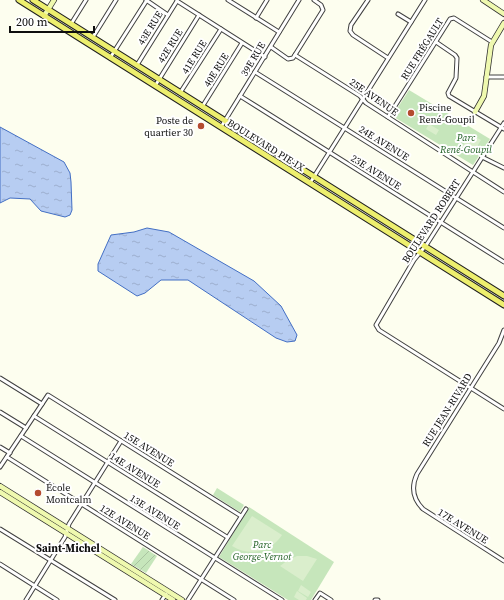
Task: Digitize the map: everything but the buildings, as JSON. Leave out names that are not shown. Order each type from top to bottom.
[{"type":"main road","name":"BOULEVARD PIE-IX","points":[[19,0],[504,305]]},
{"type":"main road","name":"BOULEVARD PIE-IX","points":[[33,0],[504,296]]},
{"type":"main road","points":[[44,16],[54,0]]},
{"type":"main road","points":[[483,0],[504,14]]},
{"type":"main road","points":[[475,112],[484,96],[492,42],[504,23]]},
{"type":"main road","points":[[0,486],[166,593],[182,600]]},
{"type":"main road","points":[[0,492],[67,530]]},
{"type":"main road","points":[[166,593],[173,600]]},
{"type":"street","points":[[71,24],[86,0]]},
{"type":"street","points":[[93,38],[116,0]]},
{"type":"street","points":[[110,58],[146,0],[168,15]]},
{"type":"street","points":[[228,0],[234,2],[279,32]]},
{"type":"street","points":[[256,18],[267,0]]},
{"type":"street","name":"39E RUE","points":[[221,127],[299,0]]},
{"type":"street","points":[[271,47],[292,59],[322,12],[321,5],[314,0]]},
{"type":"street","points":[[368,0],[351,25],[350,31],[353,35],[388,58]]},
{"type":"street","points":[[310,183],[425,0]]},
{"type":"street","points":[[177,1],[265,57]]},
{"type":"street","name":"43E RUE","points":[[137,65],[177,1]]},
{"type":"street","points":[[398,14],[411,22]]},
{"type":"street","name":"42E RUE","points":[[155,86],[199,16]]},
{"type":"street","name":"RUE FRÉGAULT","points":[[388,117],[452,18],[492,42]]},
{"type":"street","name":"41E RUE","points":[[180,93],[221,29]]},
{"type":"street","points":[[436,42],[457,58],[455,81],[448,95],[502,128]]},
{"type":"street","name":"40E RUE","points":[[202,107],[242,43]]},
{"type":"street","name":"25E AVENUE","points":[[295,55],[363,99],[366,103],[466,166],[472,173],[504,192]]},
{"type":"street","name":"24E AVENUE","points":[[255,72],[504,228]]},
{"type":"street","points":[[486,77],[504,77]]},
{"type":"street","name":"23E AVENUE","points":[[240,96],[504,262]]},
{"type":"street","name":"BOULEVARD ROBERT","points":[[471,388],[379,330],[376,325],[413,264],[426,247],[504,123]]},
{"type":"street","points":[[482,157],[504,168]]},
{"type":"street","name":"RUE JEAN-RIVARD","points":[[417,501],[414,488],[417,474],[499,343],[504,330]]},
{"type":"street","points":[[0,378],[42,404],[0,467]]},
{"type":"street","points":[[471,388],[504,408]]},
{"type":"street","name":"15E AVENUE","points":[[42,404],[48,395],[241,516]]},
{"type":"street","points":[[0,412],[26,428]]},
{"type":"street","name":"14E AVENUE","points":[[34,416],[227,537]]},
{"type":"street","name":"13E AVENUE","points":[[21,436],[282,600]]},
{"type":"street","points":[[26,600],[51,560],[94,483],[121,441]]},
{"type":"street","points":[[0,447],[10,453]]},
{"type":"street","name":"12E AVENUE","points":[[7,457],[234,600]]},
{"type":"street","name":"17E AVENUE","points":[[417,501],[426,512],[504,561]]},
{"type":"street","points":[[188,600],[246,509]]},
{"type":"street","points":[[0,529],[115,600]]},
{"type":"street","points":[[0,564],[57,600]]},
{"type":"street","points":[[162,600],[166,593]]},
{"type":"street","points":[[315,600],[320,593],[331,600]]},
{"type":"green space","name":"Parc René-Goupil","points":[[409,90],[490,139],[473,165],[394,117],[393,115]]},
{"type":"green space","points":[[429,124],[439,130],[436,135],[426,129]]},
{"type":"green space","points":[[470,134],[481,140],[471,156],[460,150]]},
{"type":"green space","name":"Parc George-Vernot","points":[[217,488],[244,505],[240,512],[213,495]]},
{"type":"green space","name":"Parc George-Vernot","points":[[249,507],[334,562],[311,600],[288,600],[219,557]]},
{"type":"green space","points":[[252,516],[282,535],[272,545],[259,551],[245,551],[232,546]]},
{"type":"green space","points":[[143,547],[157,556],[146,573],[131,564]]},
{"type":"green space","points":[[297,556],[307,556],[317,559],[303,581],[280,566]]},
{"type":"green space","points":[[301,585],[311,592],[308,597],[298,591]]},
{"type":"green space","points":[[297,591],[307,598],[306,600],[299,600],[294,597]]},
{"type":"water","points":[[0,127],[64,162],[70,173],[72,210],[70,215],[65,217],[41,211],[30,199],[10,198],[0,203]]},
{"type":"water","points":[[147,228],[169,232],[254,281],[281,306],[297,335],[295,341],[287,342],[276,338],[188,280],[161,280],[145,293],[137,296],[98,271],[98,264],[111,235],[134,232]]},
{"type":"place","name":"Piscine René-Goupil","points":[[411,113]]},
{"type":"place","name":"Poste de quartier 30","points":[[201,126]]},
{"type":"place","name":"École Montcalm","points":[[38,493]]},
{"type":"district","name":"Saint-Michel","points":[[68,548]]}]
